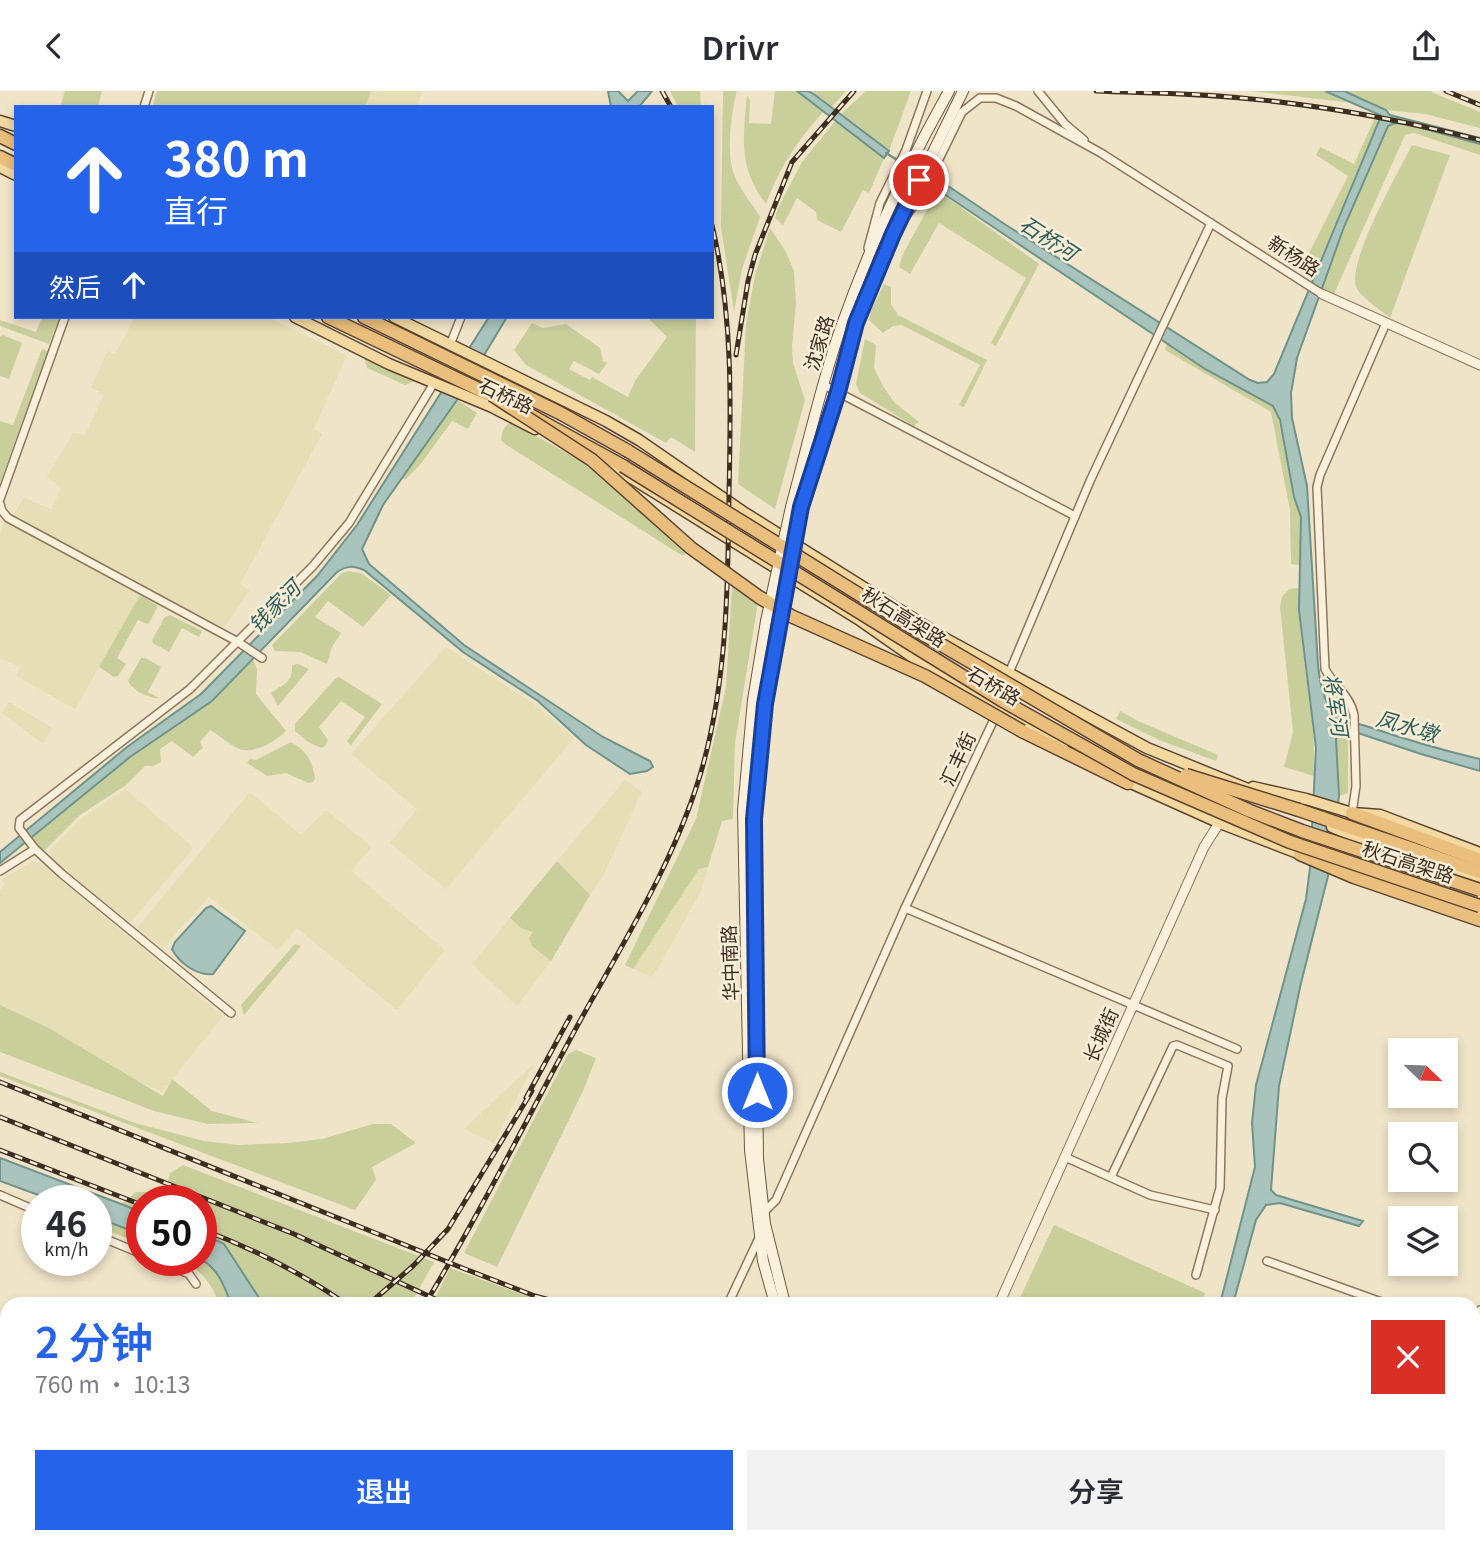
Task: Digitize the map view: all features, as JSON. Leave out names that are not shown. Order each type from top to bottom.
[{"type":"highway","name":"秋石高架路","points":[[332,319],[556,427],[1003,701],[1133,774],[1290,842],[1480,907]]},
{"type":"highway","name":"秋石高架路","points":[[368,319],[560,413],[613,442],[918,631],[1139,760],[1250,811],[1302,831],[1480,890]]},
{"type":"highway","points":[[492,395],[592,460],[691,548],[791,616],[925,676],[1022,731],[1128,783]]},
{"type":"highway","points":[[1139,760],[1300,810],[1480,873]]},
{"type":"highway","points":[[1351,813],[1480,860]]},
{"type":"highway","points":[[1303,856],[1480,920]]},
{"type":"main road","name":"沈家路","points":[[766,621],[839,333],[861,273],[949,91]]},
{"type":"main road","name":"沈家路","points":[[796,507],[838,392],[856,323],[893,234],[925,177],[963,91]]},
{"type":"main road","name":"石桥路","points":[[299,319],[389,364],[504,413],[633,479],[858,619],[928,668],[1128,783],[1303,856]]},
{"type":"main road","name":"石桥路","points":[[398,319],[617,427],[769,528],[946,639],[1147,748],[1243,785],[1339,830],[1480,880]]},
{"type":"main road","name":"华中南路","points":[[783,1297],[763,1211],[757,1119],[758,978],[754,819],[765,704],[780,625],[796,507]]},
{"type":"main road","name":"华中南路","points":[[766,621],[753,700],[743,810],[750,1150],[763,1261],[773,1297]]},
{"type":"main road","points":[[1243,785],[1306,799],[1351,813],[1380,815],[1480,853]]},
{"type":"main road","points":[[1338,868],[1480,913]]},
{"type":"street","points":[[861,273],[880,203],[898,167],[927,91]]},
{"type":"street","points":[[1038,91],[1065,124],[1101,153]]},
{"type":"street","points":[[925,177],[962,112],[980,98],[1006,101],[1101,153]]},
{"type":"street","name":"新杨路","points":[[1101,153],[1322,295],[1480,365]]},
{"type":"street","name":"汇丰街","points":[[763,1211],[776,1201],[905,908],[999,709],[1009,673],[1075,516],[1211,223]]},
{"type":"street","points":[[64,319],[0,505],[8,517],[238,642],[262,658]]},
{"type":"street","points":[[454,347],[461,319]]},
{"type":"street","points":[[1351,813],[1356,786],[1354,715],[1345,693],[1332,682],[1325,669],[1317,487],[1386,323]]},
{"type":"street","points":[[231,1013],[62,874],[35,849],[19,828],[20,820],[190,689],[334,544],[436,384]]},
{"type":"street","points":[[824,385],[1075,516]]},
{"type":"street","name":"长城街","points":[[1002,1297],[1204,847],[1243,785]]},
{"type":"street","points":[[0,871],[35,849]]},
{"type":"street","points":[[905,908],[1237,1049]]},
{"type":"street","points":[[1111,1178],[1173,1046],[1177,1045],[1228,1066],[1222,1098],[1220,1188],[1196,1275]]},
{"type":"street","points":[[1065,1157],[1150,1195],[1215,1210]]},
{"type":"street","points":[[0,1195],[21,1204]]},
{"type":"street","points":[[731,1297],[760,1236],[763,1211]]},
{"type":"street","points":[[1267,1261],[1367,1297]]},
{"type":"street","points":[[190,1276],[196,1284]]},
{"type":"shaded area","points":[[371,91],[422,91],[418,105],[366,105]]},
{"type":"shaded area","points":[[134,319],[271,319],[347,355],[314,429],[322,434],[240,584],[249,591],[224,628],[13,515],[24,498],[51,509],[61,488],[47,477],[73,433],[85,435],[104,395],[91,387],[108,351],[115,354]]},
{"type":"shaded area","points":[[4,523],[9,523],[140,595],[75,709],[16,676],[20,667],[0,658],[0,533]]},
{"type":"shaded area","points":[[446,647],[534,704],[574,738],[446,889],[390,843],[417,809],[351,754]]},
{"type":"shaded area","points":[[9,702],[52,728],[43,744],[2,713]]},
{"type":"shaded area","points":[[625,780],[642,792],[604,874],[590,895],[557,861]]},
{"type":"shaded area","points":[[125,789],[191,845],[192,850],[130,923],[64,869],[49,852],[82,818]]},
{"type":"shaded area","points":[[250,792],[301,835],[326,810],[372,847],[351,871],[445,950],[397,1010],[297,928],[278,950],[209,897],[163,948],[137,928]]},
{"type":"shaded area","points":[[32,862],[40,863],[223,1016],[162,1092],[124,1075],[47,1027],[0,1005],[2,879]]},
{"type":"shaded area","points":[[708,867],[702,889],[660,965],[651,977],[633,969],[699,869]]},
{"type":"shaded area","points":[[510,918],[521,928],[533,932],[532,946],[551,961],[517,1006],[472,964]]},
{"type":"shaded area","points":[[534,1064],[494,1143],[464,1129],[513,1083]]},
{"type":"green space","points":[[65,91],[102,91],[98,105],[61,105]]},
{"type":"green space","points":[[157,91],[371,91],[366,105],[153,105]]},
{"type":"green space","points":[[670,91],[700,91],[701,105],[677,105]]},
{"type":"green space","points":[[723,91],[737,91],[730,133],[730,155],[739,185],[760,217],[742,269],[734,312],[721,227]]},
{"type":"green space","points":[[775,91],[797,91],[824,111],[790,155],[766,204],[747,165],[744,125],[747,95],[750,101],[749,123],[771,124]]},
{"type":"green space","points":[[808,91],[846,91],[831,108]]},
{"type":"green space","points":[[866,91],[911,91],[889,151],[840,115]]},
{"type":"green space","points":[[1251,91],[1325,91],[1353,103]]},
{"type":"green space","points":[[1344,91],[1429,91],[1480,112],[1480,128],[1425,114],[1386,110]]},
{"type":"green space","points":[[836,120],[884,158],[869,193],[863,190],[841,232],[817,220],[816,212],[797,198],[783,225],[775,218],[777,210],[802,162]]},
{"type":"green space","points":[[1374,120],[1379,121],[1312,279],[1301,269],[1348,176],[1316,155],[1320,147],[1354,164]]},
{"type":"green space","points":[[1395,123],[1480,144],[1480,155],[1414,133],[1405,135],[1334,294],[1322,289],[1370,166],[1388,126]]},
{"type":"green space","points":[[1412,145],[1450,155],[1390,318],[1360,293],[1355,277],[1366,240]]},
{"type":"green space","points":[[945,196],[1039,264],[996,346],[991,343],[1026,278],[939,223],[910,274],[899,267],[903,254],[933,199]]},
{"type":"green space","points":[[770,228],[786,252],[794,271],[796,303],[793,363],[805,400],[775,509],[738,484],[746,324],[755,275]]},
{"type":"green space","points":[[884,284],[891,287],[891,304],[898,315],[987,360],[964,407],[959,405],[980,365],[902,325],[893,326],[883,333],[869,320]]},
{"type":"green space","points":[[41,319],[59,319],[49,344],[0,326],[0,320],[36,332]]},
{"type":"green space","points":[[649,319],[696,319],[695,452],[671,437],[666,443],[526,365],[514,350],[532,323],[543,328],[566,324],[600,348],[603,361],[607,363],[599,374],[574,361],[569,369],[590,380],[592,377],[628,397],[635,381],[667,337]]},
{"type":"green space","points":[[3,335],[22,343],[9,379],[0,376],[0,337]]},
{"type":"green space","points":[[865,339],[876,345],[874,368],[883,386],[894,402],[919,422],[914,426],[860,393],[856,384]]},
{"type":"green space","points":[[1167,343],[1205,369],[1273,406],[1301,517],[1300,565],[1291,564],[1290,510],[1271,412],[1165,350]]},
{"type":"green space","points":[[42,349],[48,351],[0,483],[0,421],[13,425]]},
{"type":"green space","points":[[364,357],[416,381],[405,385],[367,368]]},
{"type":"green space","points":[[457,400],[477,413],[468,429],[452,421],[420,465],[406,479],[401,479]]},
{"type":"green space","points":[[511,422],[581,461],[657,518],[691,548],[683,556],[505,444],[501,440],[502,432]]},
{"type":"green space","points":[[342,573],[361,573],[391,595],[363,627],[328,601],[315,617],[341,633],[332,647],[327,664],[301,652],[275,651],[272,645]]},
{"type":"green space","points":[[732,587],[758,602],[735,743],[733,819],[722,821],[708,867],[699,869],[633,969],[625,965],[696,819],[726,687]]},
{"type":"green space","points":[[1299,588],[1301,635],[1313,729],[1314,776],[1284,767],[1293,732],[1280,607],[1282,597],[1289,589]]},
{"type":"green space","points":[[140,595],[158,606],[149,623],[138,620],[117,658],[126,664],[118,676],[114,677],[99,667]]},
{"type":"green space","points":[[170,615],[202,631],[199,637],[182,628],[169,652],[152,640],[165,617]]},
{"type":"green space","points":[[141,658],[161,667],[148,692],[159,698],[142,693],[128,681]]},
{"type":"green space","points":[[253,660],[257,669],[256,694],[286,731],[282,735],[264,746],[245,750],[235,747],[210,730],[200,742],[203,748],[193,757],[172,741],[160,749],[161,762],[145,766],[126,785],[80,815],[44,851],[32,838],[130,757],[212,701]]},
{"type":"green space","points":[[298,664],[309,669],[278,706],[271,693],[291,676],[292,665]]},
{"type":"green space","points":[[339,677],[382,704],[351,745],[347,741],[365,717],[341,701],[319,727],[328,740],[321,748],[295,731],[295,724]]},
{"type":"green space","points":[[1319,679],[1346,705],[1346,720],[1328,703]]},
{"type":"green space","points":[[1120,711],[1218,755],[1216,761],[1159,740],[1116,719]]},
{"type":"green space","points":[[1340,731],[1348,731],[1348,793],[1339,796],[1336,739]]},
{"type":"green space","points":[[291,742],[308,757],[314,772],[313,782],[308,783],[286,773],[267,776],[247,763],[250,759],[256,760]]},
{"type":"green space","points":[[557,861],[590,895],[551,961],[532,946],[529,938],[533,932],[521,928],[510,918]]},
{"type":"green space","points":[[295,944],[301,946],[244,1015],[241,1005]]},
{"type":"green space","points":[[0,1005],[47,1027],[163,1096],[172,1079],[212,1111],[258,1123],[208,1124],[154,1111],[0,1052]]},
{"type":"green space","points":[[576,1050],[596,1058],[583,1091],[497,1267],[464,1253],[568,1054]]},
{"type":"green space","points":[[0,1072],[135,1123],[204,1141],[238,1145],[288,1143],[322,1139],[373,1124],[391,1124],[416,1143],[372,1167],[376,1180],[355,1210],[0,1076]]},
{"type":"green space","points":[[183,1165],[434,1262],[415,1297],[258,1297],[224,1244],[217,1241],[217,1185],[167,1185],[170,1173]]},
{"type":"green space","points":[[112,1223],[126,1229],[126,1238],[112,1232]]},
{"type":"green space","points":[[1054,1225],[1205,1293],[1204,1297],[1020,1297]]},
{"type":"green space","points":[[450,1268],[530,1297],[436,1297]]},
{"type":"green space","points":[[217,1275],[228,1297],[216,1297],[203,1276]]},
{"type":"water","points":[[608,91],[618,91],[628,101],[638,91],[652,91],[641,105],[611,105]]},
{"type":"water","points":[[797,91],[808,91],[815,95],[889,151],[884,158]]},
{"type":"water","points":[[1325,91],[1344,91],[1386,110],[1390,115],[1480,138],[1480,144],[1407,124],[1395,123],[1388,126],[1344,227],[1297,358],[1291,393],[1292,418],[1307,486],[1321,685],[1331,709],[1346,720],[1480,759],[1480,771],[1352,731],[1340,731],[1336,739],[1339,796],[1328,876],[1279,1086],[1271,1190],[1276,1195],[1363,1221],[1359,1226],[1280,1203],[1266,1205],[1256,1220],[1235,1297],[1222,1297],[1255,1167],[1252,1123],[1256,1085],[1306,899],[1310,868],[1316,748],[1299,610],[1301,517],[1294,497],[1280,420],[1273,406],[1205,369],[938,190],[942,182],[1250,380],[1267,382],[1274,374],[1380,115]]},
{"type":"water","points":[[488,319],[506,319],[457,400],[383,505],[362,549],[369,564],[464,645],[603,737],[650,761],[653,767],[630,774],[586,745],[538,701],[463,652],[364,570],[347,567],[337,572],[212,701],[130,757],[0,863],[0,852],[127,747],[201,694],[317,576],[357,525]]},
{"type":"water","points":[[211,906],[245,931],[213,974],[207,974],[189,967],[172,949],[175,942],[206,908]]},
{"type":"water","points":[[0,1158],[71,1185],[21,1185],[21,1189],[0,1181]]},
{"type":"water","points":[[112,1201],[126,1206],[126,1229],[112,1223]]},
{"type":"water","points":[[217,1241],[224,1244],[258,1297],[228,1297],[217,1273]]},
{"type":"waterway","name":"石桥河","points":[[886,153],[907,166]]},
{"type":"waterway","name":"石桥河","points":[[931,180],[943,188]]},
{"type":"railway","points":[[662,91],[670,105]]},
{"type":"railway","points":[[736,355],[755,255],[792,162],[854,91]]},
{"type":"railway","points":[[1096,91],[1205,95],[1271,101],[1391,120],[1480,140]]},
{"type":"railway","points":[[1446,91],[1480,105]]},
{"type":"railway","points":[[429,1297],[647,901],[679,834],[703,765],[722,665],[729,529],[729,359],[724,292],[714,234]]},
{"type":"railway","points":[[526,1098],[570,1017]]},
{"type":"railway","points":[[0,1082],[539,1297]]},
{"type":"railway","points":[[377,1297],[413,1266],[448,1229],[532,1091]]},
{"type":"railway","points":[[0,1117],[294,1234],[431,1297]]},
{"type":"railway","points":[[0,1150],[126,1199]]},
{"type":"railway","points":[[217,1235],[276,1262],[335,1297]]},
{"type":"route","points":[[757,1092],[758,980],[754,819],[765,704],[801,507],[838,392],[856,323],[919,180]]},
{"type":"water label","name":"钱家河","points":[[275,607]]},
{"type":"water label","name":"将军河","points":[[1335,705]]},
{"type":"water label","name":"凤水墩","points":[[1407,727]]}]
